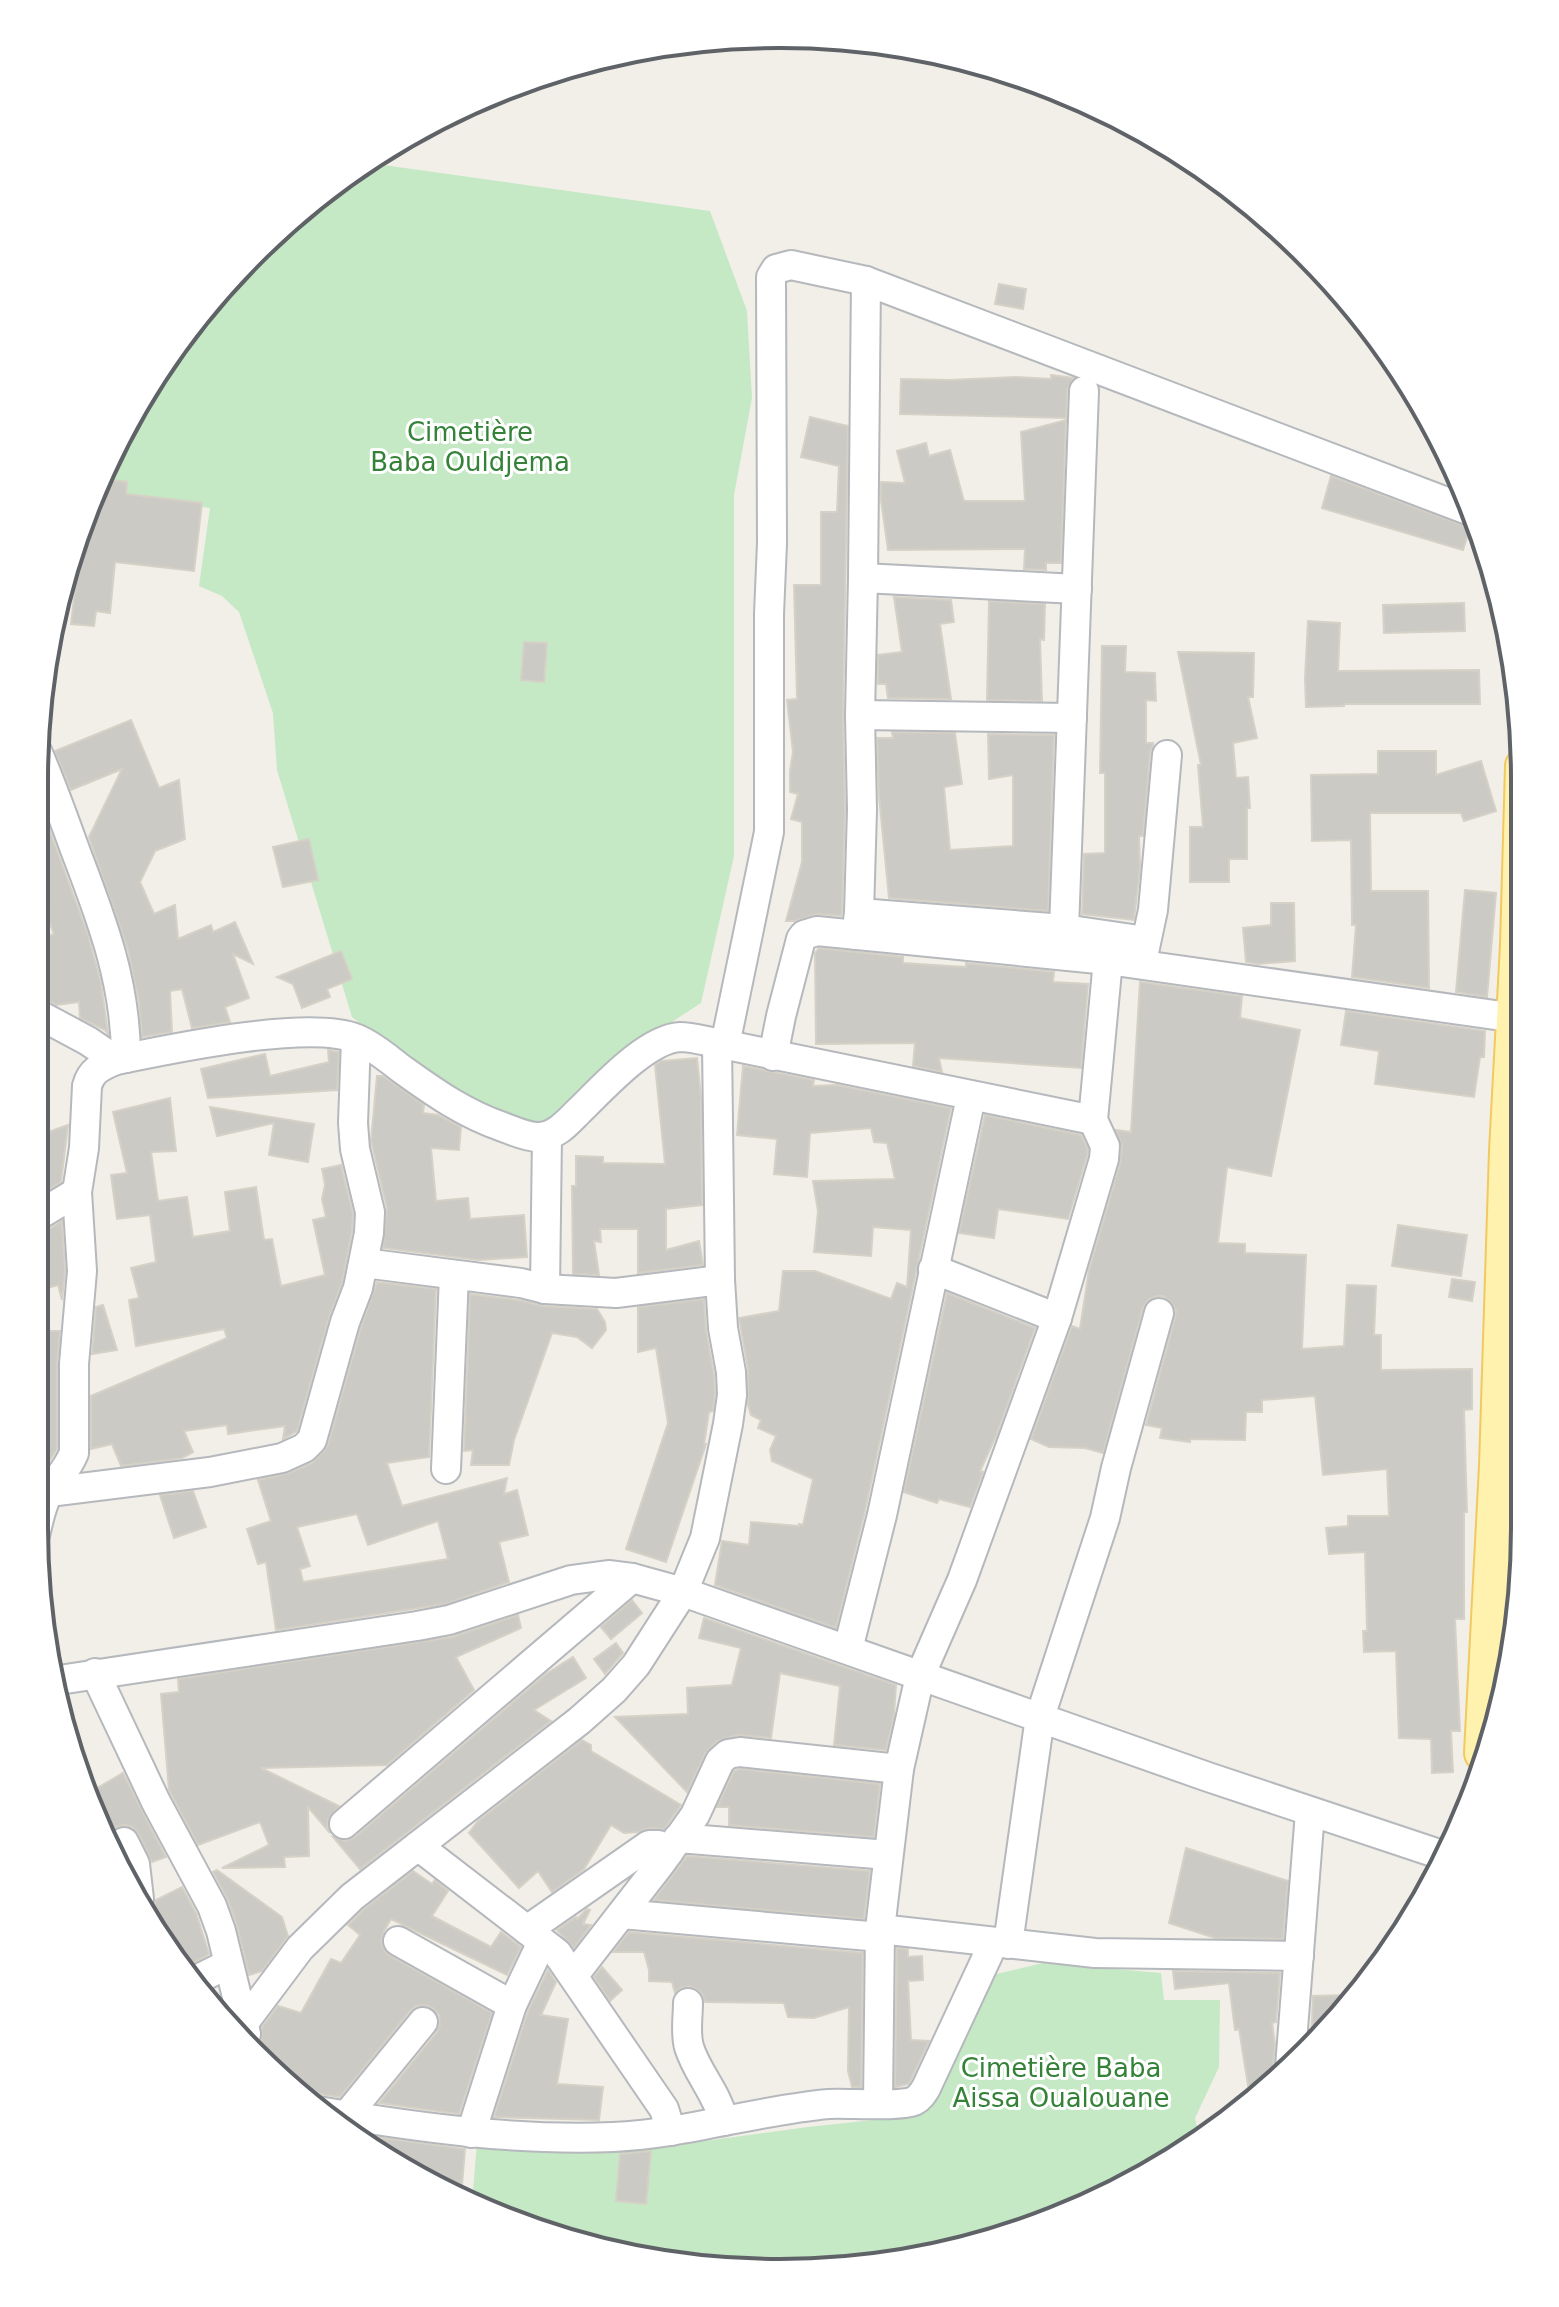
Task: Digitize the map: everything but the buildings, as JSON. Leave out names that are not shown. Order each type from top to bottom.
[{"type":"main road","points":[[1485,1721],[1498,1466],[1511,1101]]},
{"type":"street","points":[[245,2026],[319,1926],[614,1690],[636,1665],[683,1592],[705,1538],[732,1395],[720,1280],[721,1044],[769,832],[771,277],[776,269],[791,265],[866,281],[1457,506]]},
{"type":"street","points":[[857,924],[862,810],[860,715],[866,281]]},
{"type":"street","points":[[1064,929],[1084,391]]},
{"type":"street","points":[[863,578],[1077,589]]},
{"type":"street","points":[[860,715],[1072,718]]},
{"type":"street","points":[[1144,954],[1153,910],[1167,755]]},
{"type":"street","points":[[48,780],[108,938],[126,1026],[121,1059]]},
{"type":"street","points":[[773,1056],[801,939],[817,931],[857,924],[1064,929],[1144,954],[1511,1017]]},
{"type":"street","points":[[857,924],[1108,960],[1144,954]]},
{"type":"street","points":[[878,2103],[880,1933],[899,1769],[920,1676],[962,1580],[1057,1318],[1104,1159],[1105,1146],[1093,1120],[1108,960]]},
{"type":"street","points":[[48,1020],[121,1059]]},
{"type":"street","points":[[49,1492],[74,1453],[74,1364],[82,1271],[77,1192],[84,1148],[87,1086],[89,1077],[97,1069],[121,1059],[247,1037],[315,1032],[356,1039],[477,1118],[525,1135],[547,1136],[558,1131],[628,1065],[660,1043],[679,1037],[1093,1120]]},
{"type":"street","points":[[49,1492],[210,1472],[282,1458],[304,1448],[312,1440],[364,1263],[369,1233],[370,1212],[355,1149],[353,1123],[356,1039]]},
{"type":"street","points":[[848,1649],[882,1515],[971,1097]]},
{"type":"street","points":[[545,1289],[547,1136]]},
{"type":"street","points":[[48,1210],[77,1192]]},
{"type":"street","points":[[364,1263],[521,1283],[545,1289],[616,1293],[720,1280]]},
{"type":"street","points":[[933,1269],[1057,1318]]},
{"type":"street","points":[[446,1469],[454,1275]]},
{"type":"street","points":[[343,2114],[514,2137],[615,2137],[671,2131],[830,2104],[906,2103],[920,2097],[1001,1943],[1040,1717],[1105,1518],[1159,1313]]},
{"type":"street","points":[[64,1679],[438,1622],[571,1580],[608,1575],[632,1578],[683,1592],[1310,1812],[1435,1853]]},
{"type":"street","points":[[344,1824],[632,1578]]},
{"type":"street","points":[[95,1673],[165,1819],[212,1906],[221,1931],[242,2023]]},
{"type":"street","points":[[574,1975],[695,1815],[720,1761],[728,1754],[740,1752],[899,1769]]},
{"type":"street","points":[[1291,2050],[1310,1812]]},
{"type":"street","points":[[120,1844],[165,1819]]},
{"type":"street","points":[[471,2133],[535,1936],[649,1845],[888,1855]]},
{"type":"street","points":[[418,1846],[557,1953],[664,2109],[671,2131]]},
{"type":"street","points":[[122,1848],[135,1864],[136,1875]]},
{"type":"street","points":[[622,1914],[1095,1953],[1299,1956]]},
{"type":"street","points":[[398,1941],[512,2005]]},
{"type":"street","points":[[202,1977],[228,1964]]},
{"type":"street","points":[[688,2003],[689,2046],[717,2100],[724,2121]]},
{"type":"street","points":[[347,2115],[423,2022]]},
{"type":"green space","name":"Cimetière Baba Ouldjema","points":[[383,165],[710,211],[747,311],[752,398],[734,495],[734,856],[701,1003],[632,1048],[543,1125],[466,1103],[352,1017],[277,770],[273,713],[239,612],[222,596],[199,586],[210,508],[107,494],[123,456],[171,373],[230,297],[297,230]]},
{"type":"green space","name":"Cimetière Baba Aissa Oualouane","points":[[1043,1963],[1161,1973],[1164,2000],[1220,2000],[1219,2067],[1195,2118],[1197,2128],[1103,2184],[1059,2203],[969,2234],[875,2253],[780,2259],[684,2253],[590,2234],[544,2220],[473,2191],[477,2142],[639,2150],[921,2115],[980,1978]]}]
